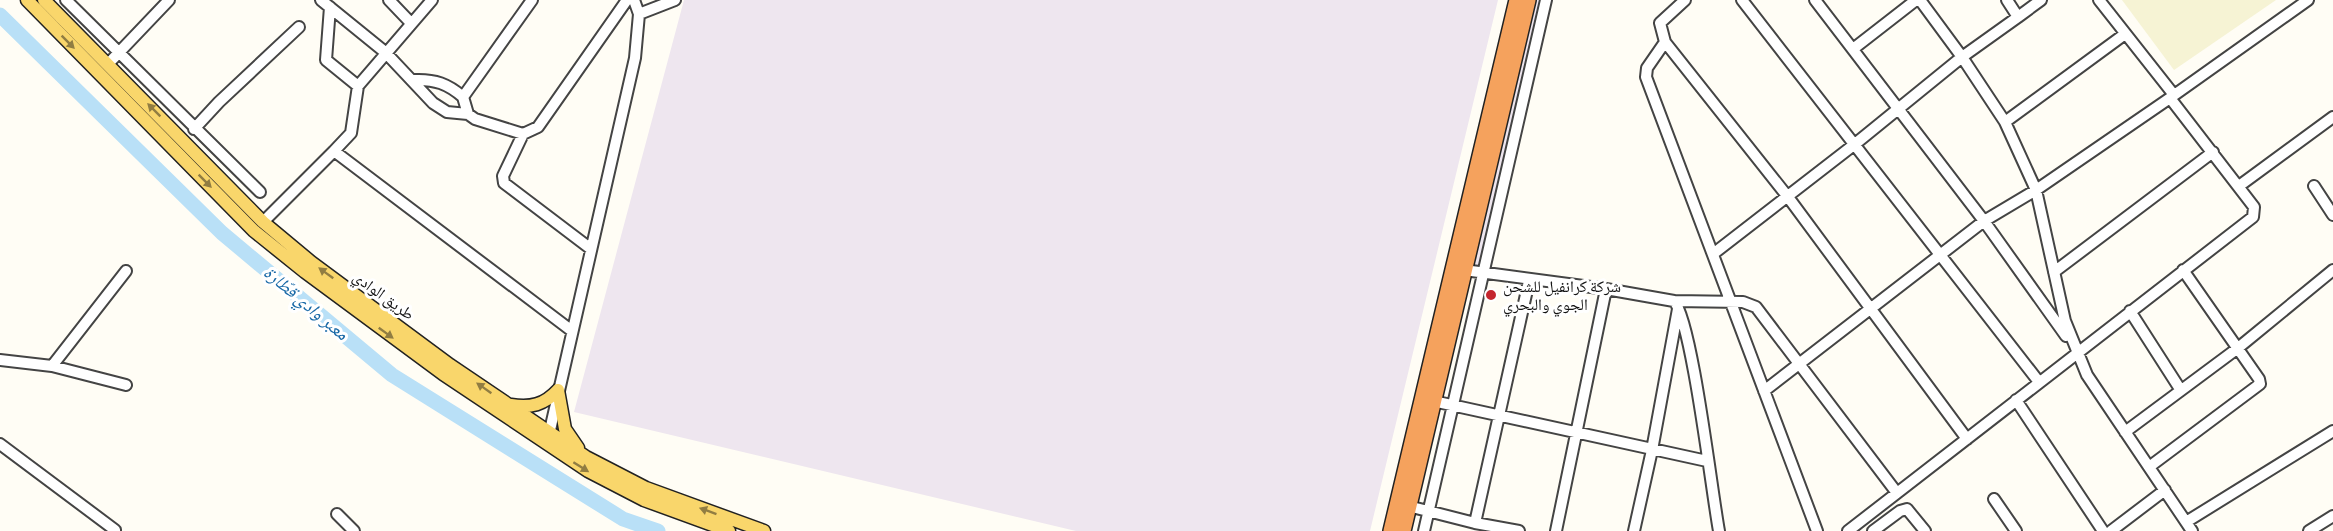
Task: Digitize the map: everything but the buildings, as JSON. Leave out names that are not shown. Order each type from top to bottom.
[{"type":"highway","points":[[1391,531],[1516,0]]},
{"type":"highway","points":[[1403,531],[1528,0]]},
{"type":"main road","name":"طريق الوادي","points":[[27,0],[263,222],[320,269],[509,405],[548,439],[645,488],[764,531]]},
{"type":"main road","name":"طريق الوادي","points":[[44,0],[108,64],[179,145],[277,250],[443,374],[548,439],[611,485],[729,531]]},
{"type":"main road","points":[[509,405],[531,406],[542,403],[558,390],[566,429],[586,457]]},
{"type":"street","points":[[66,0],[117,54],[260,192]]},
{"type":"street","points":[[108,64],[170,0]]},
{"type":"street","points":[[321,0],[385,52],[414,80],[420,92],[433,103],[447,112],[468,114],[474,119],[523,134]]},
{"type":"street","points":[[389,0],[410,22]]},
{"type":"street","points":[[263,222],[351,134],[358,86],[410,22],[432,0]]},
{"type":"street","points":[[464,97],[532,0]]},
{"type":"street","points":[[591,249],[504,183],[503,176],[523,134],[538,127],[627,0]]},
{"type":"street","points":[[548,439],[635,58],[639,15],[634,0]]},
{"type":"street","points":[[639,15],[675,0]]},
{"type":"street","points":[[1424,531],[1546,0]]},
{"type":"street","points":[[1685,0],[1660,23],[1665,42],[1788,197],[1967,439]]},
{"type":"street","points":[[1742,0],[2039,382]]},
{"type":"street","points":[[1815,0],[1984,221],[2077,351]]},
{"type":"street","points":[[1853,49],[1918,0],[1962,57],[2005,122],[2036,189],[2065,321],[2087,375],[2189,526],[2333,430]]},
{"type":"street","points":[[2007,0],[2018,17]]},
{"type":"street","points":[[1713,254],[1899,110],[1962,57],[2041,0]]},
{"type":"street","points":[[1848,531],[2077,351],[2253,217],[2254,207],[2099,0]]},
{"type":"street","points":[[1764,391],[1984,221],[2036,189],[2172,97],[2308,0]]},
{"type":"street","points":[[330,7],[326,60],[358,86]]},
{"type":"street","points":[[194,129],[219,102],[300,27]]},
{"type":"street","points":[[1521,30],[1539,35]]},
{"type":"street","points":[[2005,122],[2125,34]]},
{"type":"street","points":[[1665,42],[1647,68],[1646,77],[1817,531]]},
{"type":"street","points":[[414,80],[437,81],[450,86],[464,97],[468,114]]},
{"type":"street","points":[[2239,186],[2333,117]]},
{"type":"street","points":[[334,151],[572,331]]},
{"type":"street","points":[[2054,272],[2213,152]]},
{"type":"street","points":[[2314,186],[2333,215]]},
{"type":"street","points":[[1464,270],[1529,281],[1606,289],[1676,304],[1731,301],[1750,303],[1756,307],[1897,493]]},
{"type":"street","points":[[2149,467],[2257,389],[2259,379],[2183,270]]},
{"type":"street","points":[[2125,432],[2238,348],[2333,270]]},
{"type":"street","points":[[52,366],[126,271]]},
{"type":"street","points":[[1475,524],[1529,281]]},
{"type":"street","points":[[1556,531],[1578,434],[1606,289]]},
{"type":"street","points":[[1634,531],[1652,450],[1676,304]]},
{"type":"street","points":[[1676,304],[1698,399],[1719,531]]},
{"type":"street","points":[[2130,311],[2181,389]]},
{"type":"street","points":[[0,360],[52,366],[126,385]]},
{"type":"street","points":[[2016,400],[2103,531]]},
{"type":"street","points":[[1433,401],[1707,461]]},
{"type":"street","points":[[0,444],[115,530]]},
{"type":"street","points":[[2111,531],[2165,490]]},
{"type":"street","points":[[1994,499],[2016,531]]},
{"type":"street","points":[[1408,506],[1475,524],[1519,531]]},
{"type":"street","points":[[1873,531],[1900,511],[1907,509],[1925,531]]},
{"type":"street","points":[[337,514],[354,531]]},
{"type":"street","points":[[2309,531],[2333,516]]},
{"type":"shaded area","points":[[684,0],[1498,0],[1370,531],[1076,531],[574,412]]},
{"type":"shaded area","points":[[1533,0],[1551,0],[1489,272],[1467,271]]},
{"type":"shaded area","points":[[2122,0],[2276,0],[2174,70]]},
{"type":"waterway","name":"معبر وادي قطّارة","points":[[0,15],[222,233],[392,375],[623,519],[658,531]]},
{"type":"place","name":"شركة كرانفيل للشحن الجوي والبحري","points":[[1491,295]]}]
